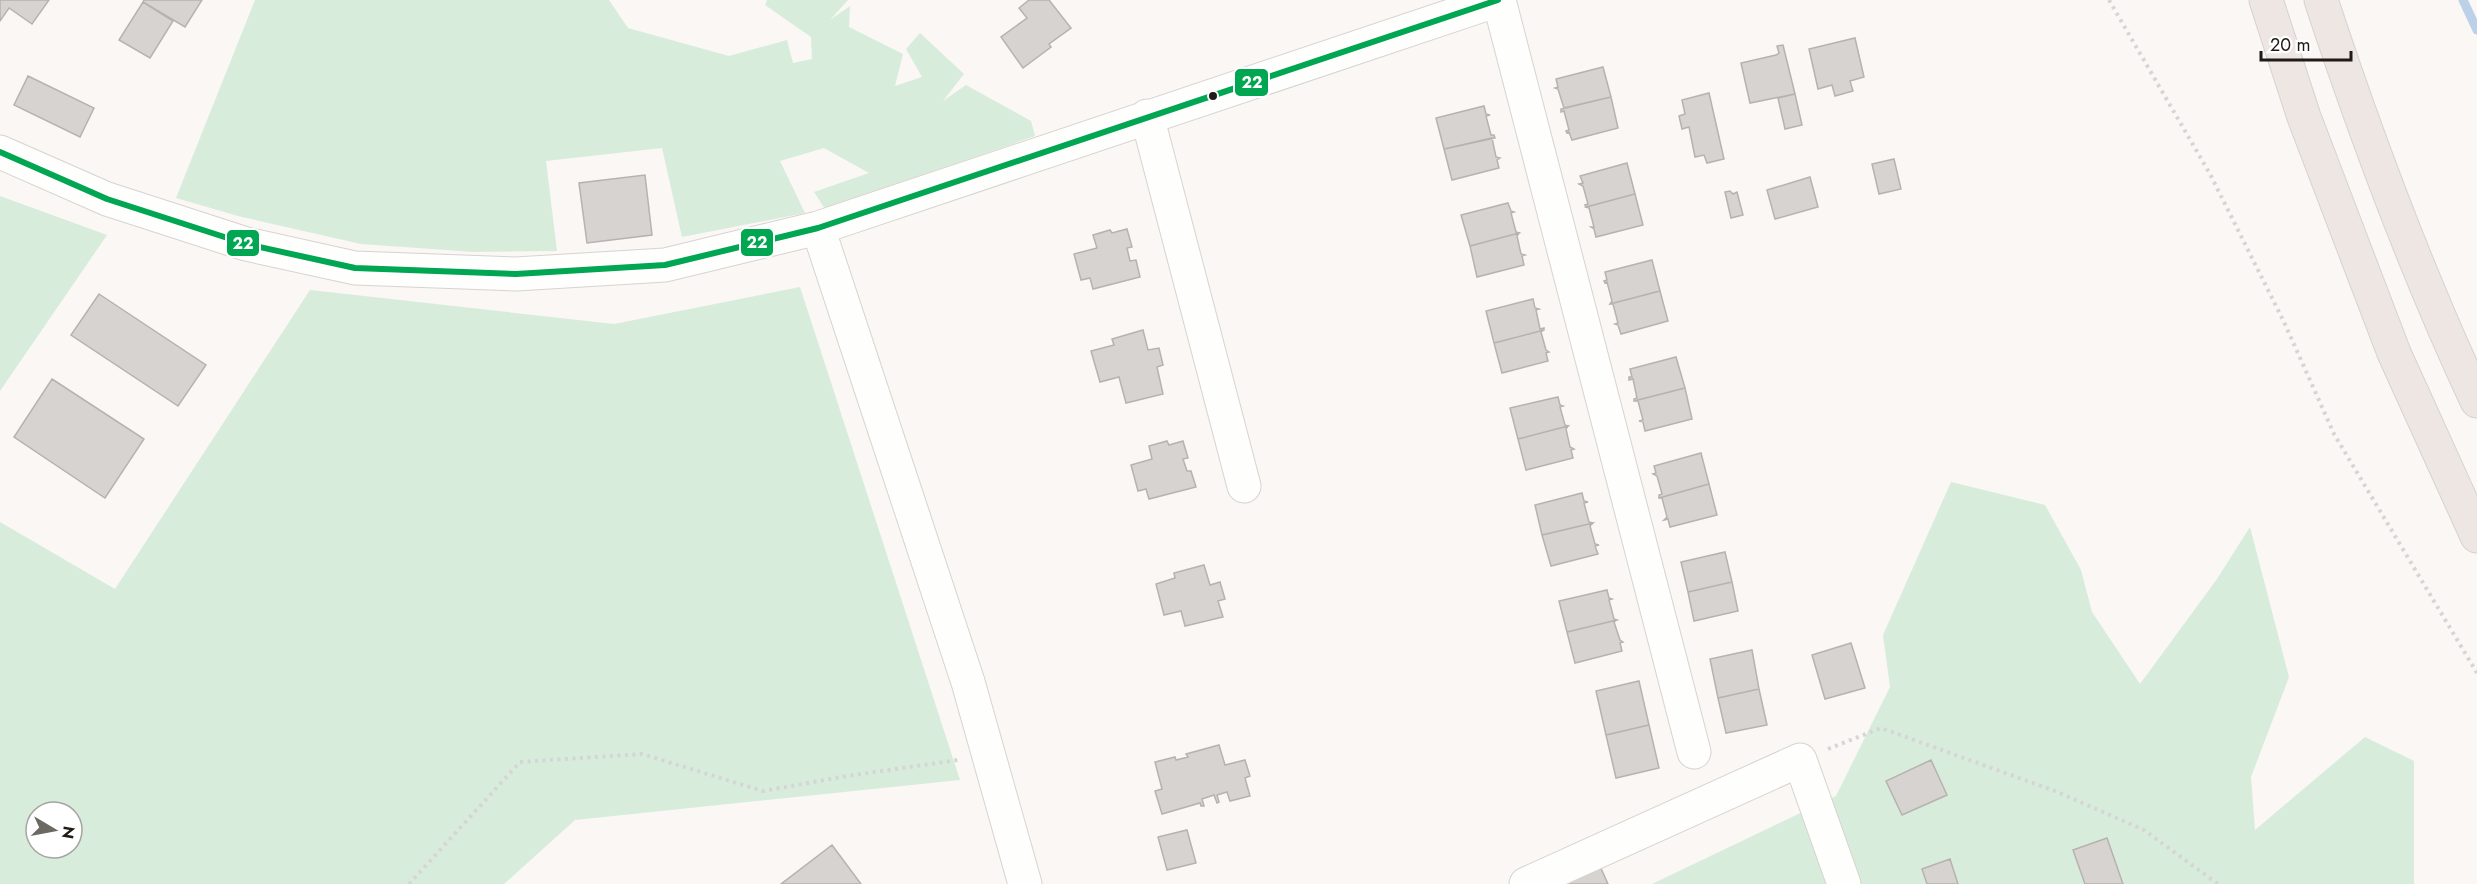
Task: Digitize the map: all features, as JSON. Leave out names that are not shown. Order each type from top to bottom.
[{"type":"main road","points":[[2266,0],[2304,117],[2394,353],[2477,536]]},
{"type":"main road","points":[[2321,0],[2351,92],[2436,314],[2477,401]]},
{"type":"street","points":[[0,152],[108,199],[246,244],[355,268],[516,274],[665,265],[818,228],[1486,2],[1694,752]]},
{"type":"street","points":[[1147,116],[1244,486]]},
{"type":"street","points":[[818,228],[968,682],[1025,884]]},
{"type":"street","points":[[1526,884],[1800,760],[1844,884]]},
{"type":"path","points":[[2109,0],[2211,174],[2284,322],[2334,434],[2477,673]]},
{"type":"path","points":[[1800,760],[1881,728],[2055,791],[2144,830],[2218,884]]},
{"type":"path","points":[[409,884],[520,762],[642,754],[763,791],[847,776],[967,759]]},
{"type":"green space","points":[[255,0],[609,0],[628,28],[729,56],[787,40],[793,63],[812,59],[811,37],[765,5],[767,0],[848,0],[830,20],[850,6],[849,27],[903,54],[895,86],[922,77],[906,49],[920,33],[964,74],[943,101],[966,85],[1031,121],[1035,136],[825,209],[814,192],[869,173],[824,148],[780,161],[805,213],[682,237],[662,148],[546,161],[557,251],[474,252],[361,244],[238,216],[176,198]]},
{"type":"green space","points":[[0,196],[107,235],[0,391]]},
{"type":"green space","points":[[800,287],[960,780],[575,820],[504,884],[0,884],[0,522],[115,589],[310,290],[614,324]]},
{"type":"green space","points":[[1951,482],[2045,505],[2081,570],[2092,612],[2140,684],[2217,579],[2250,527],[2289,677],[2251,777],[2255,830],[2365,737],[2414,761],[2414,884],[1652,884],[1836,796],[1890,687],[1883,635]]},
{"type":"building","points":[[0,0],[49,0],[32,24],[9,8],[0,21]]},
{"type":"building","points":[[144,0],[202,0],[185,27],[143,2]]},
{"type":"building","points":[[1029,0],[1049,0],[1071,28],[1023,68],[1001,37],[1027,18],[1019,8]]},
{"type":"building","points":[[143,2],[173,21],[150,58],[119,40]]},
{"type":"building","points":[[1855,38],[1864,77],[1850,81],[1853,91],[1835,96],[1832,85],[1818,89],[1809,49]]},
{"type":"building","points":[[1783,45],[1795,94],[1750,103],[1741,63],[1776,55],[1779,53],[1777,46]]},
{"type":"building","points":[[1603,67],[1611,97],[1564,108],[1558,89],[1555,88],[1558,87],[1556,79]]},
{"type":"building","points":[[28,76],[94,108],[80,137],[14,105]]},
{"type":"building","points":[[1709,93],[1724,159],[1707,163],[1704,155],[1695,157],[1689,127],[1682,129],[1679,116],[1685,114],[1682,100]]},
{"type":"building","points":[[1795,94],[1802,125],[1785,129],[1778,98]]},
{"type":"building","points":[[1611,97],[1618,128],[1572,140],[1569,132],[1566,131],[1569,130],[1564,111],[1561,112],[1561,109]]},
{"type":"building","points":[[1484,106],[1486,114],[1490,115],[1486,116],[1491,135],[1495,138],[1444,149],[1436,118]]},
{"type":"building","points":[[1492,138],[1496,157],[1500,158],[1497,160],[1499,168],[1452,180],[1444,149]]},
{"type":"building","points":[[1894,159],[1901,189],[1879,194],[1872,164]]},
{"type":"building","points":[[1627,163],[1635,194],[1586,207],[1585,205],[1588,204],[1583,186],[1579,184],[1583,183],[1580,176]]},
{"type":"building","points":[[645,175],[652,235],[587,243],[579,183]]},
{"type":"building","points":[[1810,177],[1818,207],[1775,219],[1767,190]]},
{"type":"building","points":[[1730,191],[1733,194],[1737,192],[1743,215],[1731,218],[1725,192]]},
{"type":"building","points":[[1635,194],[1643,225],[1596,237],[1591,227],[1594,227],[1589,208],[1586,207]]},
{"type":"building","points":[[1508,203],[1511,211],[1514,212],[1511,213],[1516,232],[1519,233],[1470,246],[1461,215]]},
{"type":"building","points":[[1127,229],[1132,247],[1127,248],[1130,261],[1136,260],[1140,277],[1093,289],[1090,278],[1081,280],[1074,254],[1097,248],[1093,235],[1110,230],[1112,233]]},
{"type":"building","points":[[1519,233],[1517,236],[1521,254],[1525,255],[1522,256],[1524,265],[1477,277],[1470,246]]},
{"type":"building","points":[[1652,260],[1660,291],[1610,304],[1612,301],[1607,282],[1604,281],[1607,280],[1605,272]]},
{"type":"building","points":[[1660,291],[1668,321],[1621,334],[1618,325],[1615,324],[1618,323],[1613,304],[1610,304]]},
{"type":"building","points":[[99,294],[206,365],[178,406],[71,335]]},
{"type":"building","points":[[1533,299],[1535,308],[1539,309],[1536,310],[1540,329],[1544,328],[1544,330],[1494,343],[1486,311]]},
{"type":"building","points":[[1143,330],[1148,350],[1159,348],[1163,365],[1157,367],[1163,394],[1126,403],[1119,377],[1100,382],[1091,351],[1114,345],[1112,339]]},
{"type":"building","points":[[1544,330],[1541,332],[1546,350],[1549,352],[1546,353],[1548,361],[1502,373],[1494,343]]},
{"type":"building","points":[[1676,357],[1685,388],[1634,401],[1637,398],[1633,379],[1629,380],[1629,377],[1632,377],[1630,369]]},
{"type":"building","points":[[52,379],[144,439],[105,498],[14,437]]},
{"type":"building","points":[[1685,388],[1692,419],[1645,431],[1643,422],[1639,421],[1643,420],[1638,401],[1634,401]]},
{"type":"building","points":[[1558,397],[1560,405],[1563,406],[1560,407],[1565,425],[1568,426],[1518,439],[1510,408]]},
{"type":"building","points":[[1568,426],[1566,429],[1570,447],[1574,449],[1571,450],[1573,458],[1526,470],[1518,439]]},
{"type":"building","points":[[1167,441],[1169,445],[1183,441],[1188,458],[1183,459],[1187,471],[1191,471],[1196,487],[1149,499],[1146,489],[1138,491],[1131,465],[1152,459],[1149,446]]},
{"type":"building","points":[[1701,453],[1709,484],[1659,498],[1662,494],[1657,476],[1653,474],[1656,473],[1654,466]]},
{"type":"building","points":[[1709,484],[1717,515],[1670,527],[1668,519],[1664,520],[1667,517],[1662,498],[1659,498]]},
{"type":"building","points":[[1582,493],[1584,501],[1588,502],[1584,503],[1589,522],[1593,523],[1542,535],[1535,505]]},
{"type":"building","points":[[1593,523],[1590,526],[1595,544],[1599,545],[1595,546],[1598,554],[1551,566],[1542,535]]},
{"type":"building","points":[[1725,552],[1732,582],[1688,592],[1681,562]]},
{"type":"building","points":[[1204,565],[1210,585],[1220,582],[1225,599],[1218,601],[1223,617],[1185,626],[1181,611],[1164,615],[1156,584],[1175,578],[1174,573]]},
{"type":"building","points":[[1732,582],[1738,611],[1694,621],[1688,592]]},
{"type":"building","points":[[1607,590],[1609,598],[1612,599],[1609,600],[1614,619],[1617,620],[1567,632],[1559,601]]},
{"type":"building","points":[[1617,620],[1614,622],[1620,640],[1623,642],[1620,643],[1622,651],[1575,663],[1567,632]]},
{"type":"building","points":[[1851,643],[1865,688],[1825,699],[1812,655]]},
{"type":"building","points":[[1752,650],[1759,689],[1718,698],[1710,659]]},
{"type":"building","points":[[1639,681],[1649,725],[1606,735],[1596,691]]},
{"type":"building","points":[[1759,689],[1767,725],[1726,733],[1718,698]]},
{"type":"building","points":[[1649,725],[1659,768],[1616,778],[1606,735]]},
{"type":"building","points":[[1219,745],[1225,765],[1245,760],[1250,776],[1245,778],[1250,796],[1230,801],[1227,792],[1217,795],[1219,802],[1217,803],[1214,795],[1202,799],[1204,806],[1200,803],[1162,814],[1155,791],[1162,789],[1155,762],[1175,757],[1176,760],[1188,757],[1186,754]]},
{"type":"building","points":[[1931,760],[1947,795],[1902,815],[1886,781]]},
{"type":"building","points":[[1187,830],[1196,863],[1167,870],[1158,837]]},
{"type":"building","points":[[2107,838],[2123,884],[2085,884],[2073,850]]},
{"type":"building","points":[[832,845],[861,884],[781,884]]},
{"type":"building","points":[[1950,859],[1958,884],[1927,884],[1922,869]]},
{"type":"building","points":[[1600,866],[1608,884],[1569,884],[1568,880]]},
{"type":"waterway","points":[[2463,0],[2477,30]]},
{"type":"transit line","name":"22","points":[[0,152],[107,199],[246,244],[355,268],[516,274],[665,265],[818,228],[1498,0]]}]
